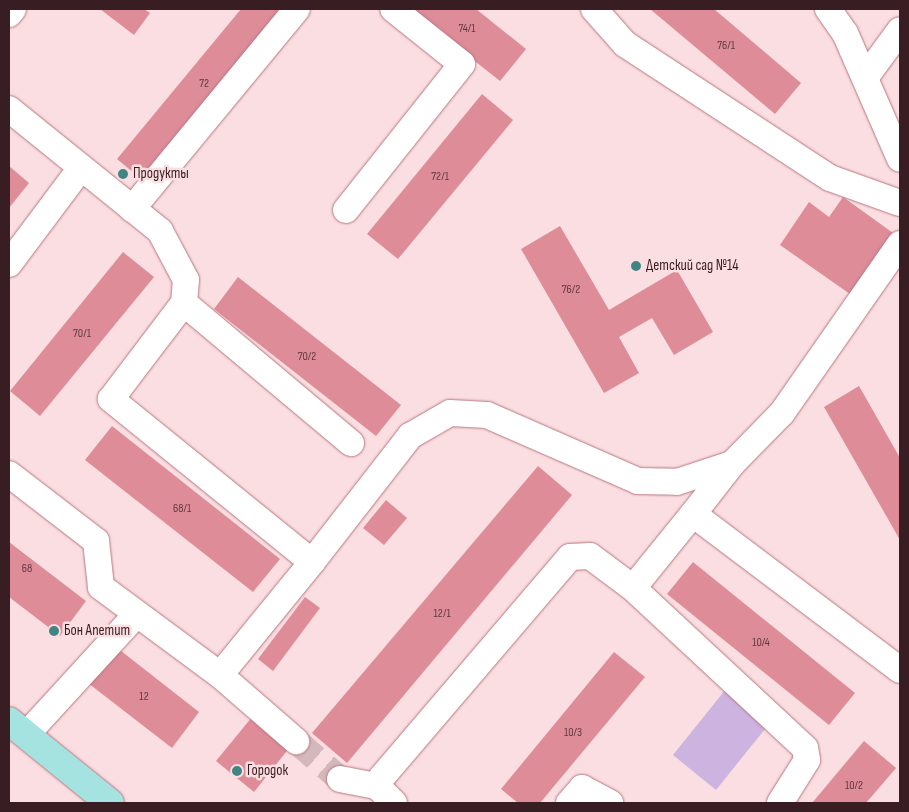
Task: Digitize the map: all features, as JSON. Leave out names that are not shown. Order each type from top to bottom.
[{"type":"main road","points":[[17,728],[110,803]]},
{"type":"street","points":[[9,14],[13,9]]},
{"type":"street","points":[[132,208],[298,9]]},
{"type":"street","points":[[346,210],[462,64],[393,9]]},
{"type":"street","points":[[594,9],[625,44],[830,178],[900,203]]},
{"type":"street","points":[[828,9],[846,33],[900,159]]},
{"type":"street","points":[[865,78],[900,30]]},
{"type":"street","points":[[9,109],[80,169],[160,231],[186,280],[184,303],[111,399],[312,562]]},
{"type":"street","points":[[9,264],[80,169]]},
{"type":"street","points":[[633,588],[732,464],[782,413],[900,244]]},
{"type":"street","points":[[184,303],[352,443]]},
{"type":"street","points":[[220,675],[312,562],[410,436],[450,413],[487,415],[638,480],[677,482],[732,464]]},
{"type":"street","points":[[9,474],[96,542],[101,587],[220,675],[296,741]]},
{"type":"street","points":[[693,514],[900,670]]},
{"type":"street","points":[[340,778],[385,795],[570,557],[590,556],[633,588],[805,748],[807,760],[780,803]]},
{"type":"street","points":[[17,728],[137,614]]},
{"type":"street","points":[[568,803],[582,788],[610,803]]},
{"type":"shaded area","points":[[730,684],[773,719],[716,790],[673,755]]},
{"type":"building","points":[[100,9],[144,9],[150,13],[134,35]]},
{"type":"building","points":[[241,9],[291,9],[146,183],[117,159]]},
{"type":"building","points":[[409,9],[476,9],[526,49],[500,81]]},
{"type":"building","points":[[650,9],[714,9],[801,83],[775,114]]},
{"type":"building","points":[[482,94],[513,120],[398,259],[367,234]]},
{"type":"building","points":[[9,166],[29,183],[9,208]]},
{"type":"building","points":[[843,197],[893,233],[850,294],[780,245],[809,202],[829,217]]},
{"type":"building","points":[[560,226],[609,310],[677,270],[713,332],[674,355],[652,318],[619,337],[639,373],[604,393],[521,249]]},
{"type":"building","points":[[123,252],[154,277],[40,416],[10,391]]},
{"type":"building","points":[[238,277],[401,405],[376,436],[214,309]]},
{"type":"building","points":[[859,386],[900,458],[900,540],[824,407]]},
{"type":"building","points":[[112,426],[280,559],[253,592],[85,460]]},
{"type":"building","points":[[538,466],[572,495],[347,763],[312,733]]},
{"type":"building","points":[[386,500],[407,518],[384,545],[363,528]]},
{"type":"building","points":[[9,542],[86,601],[60,636],[9,597]]},
{"type":"building","points":[[693,562],[855,693],[829,725],[667,594]]},
{"type":"building","points":[[305,597],[320,608],[273,671],[258,659]]},
{"type":"building","points":[[116,647],[199,712],[172,748],[88,683]]},
{"type":"building","points":[[614,652],[645,677],[540,803],[518,803],[501,789]]},
{"type":"building","points":[[252,717],[290,747],[254,792],[216,761]]},
{"type":"building","points":[[864,741],[896,768],[866,803],[812,803]]},
{"type":"tunnel","points":[[296,741],[340,779]]},
{"type":"place","name":"Продукты","points":[[123,174]]},
{"type":"place","name":"Детский сад №14","points":[[636,266]]},
{"type":"place","name":"Бон Апетит","points":[[54,631]]},
{"type":"place","name":"Городок","points":[[237,771]]}]
